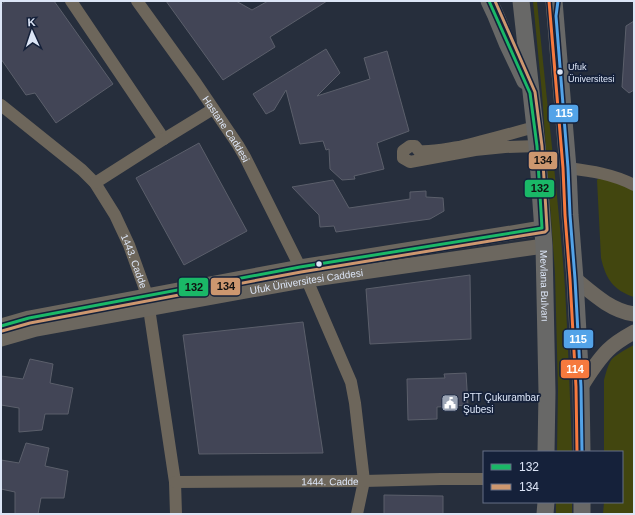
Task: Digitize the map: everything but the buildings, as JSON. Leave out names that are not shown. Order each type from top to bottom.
[{"type":"highway","points":[[489,1],[530,93]]},
{"type":"highway","name":"Mevlana Bulvarı","points":[[521,1],[524,17],[530,93],[537,146],[544,246],[547,392],[546,451]]},
{"type":"highway","points":[[556,6],[575,279],[581,387],[582,451]]},
{"type":"highway","points":[[545,514],[546,503]]},
{"type":"highway","points":[[582,503],[582,514]]},
{"type":"main road","name":"Ufuk Üniversitesi Caddesi","points":[[1,339],[148,302],[300,267],[542,228]]},
{"type":"main road","name":"Ufuk Üniversitesi Caddesi","points":[[1,326],[29,318],[544,246]]},
{"type":"main road","points":[[300,267],[307,280]]},
{"type":"main road","points":[[575,279],[607,304],[634,314]]},
{"type":"main road","points":[[581,387],[591,371],[608,350],[616,343],[634,332]]},
{"type":"street","points":[[71,1],[164,138]]},
{"type":"street","name":"Hastane Caddesi","points":[[137,1],[196,83],[243,154],[300,267]]},
{"type":"street","name":"1443. Cadde","points":[[1,105],[82,170],[95,184],[115,215],[137,265],[148,302],[175,482],[176,514]]},
{"type":"street","points":[[95,184],[164,138],[213,109]]},
{"type":"street","points":[[535,127],[482,142],[444,150],[419,152],[415,146],[410,146],[403,151],[403,158],[410,162],[475,150],[537,146]]},
{"type":"street","points":[[568,168],[595,171],[623,179],[634,185]]},
{"type":"street","points":[[307,280],[351,382],[355,403],[364,481],[357,514]]},
{"type":"street","name":"1444. Cadde","points":[[175,482],[483,479]]},
{"type":"green space","points":[[533,1],[537,1],[562,252],[572,451],[557,451],[558,390],[555,273],[542,94]]},
{"type":"green space","points":[[599,178],[634,190],[634,297],[616,287],[605,272],[601,258],[597,180]]},
{"type":"green space","points":[[634,345],[634,514],[603,514],[604,503],[623,503],[623,451],[604,451],[604,380],[608,366],[612,359]]},
{"type":"green space","points":[[556,503],[572,503],[572,514],[556,514]]},
{"type":"transit line","name":"132","points":[[1,326],[29,318],[300,267],[542,228],[537,146],[530,93],[489,1]]},
{"type":"transit line","name":"134","points":[[2,331],[30,323],[301,272],[545,232],[547,228],[542,146],[535,92],[495,1]]},
{"type":"transit line","name":"114","points":[[549,1],[563,168],[570,279],[576,387],[577,451]]},
{"type":"transit line","name":"115","points":[[558,1],[556,16],[575,279],[581,387],[582,451]]},
{"type":"place","name":"Ufuk Üniversitesi","points":[[560,72]]},
{"type":"place","name":"PTT Çukurambar Şubesi","points":[[450,403]]}]
